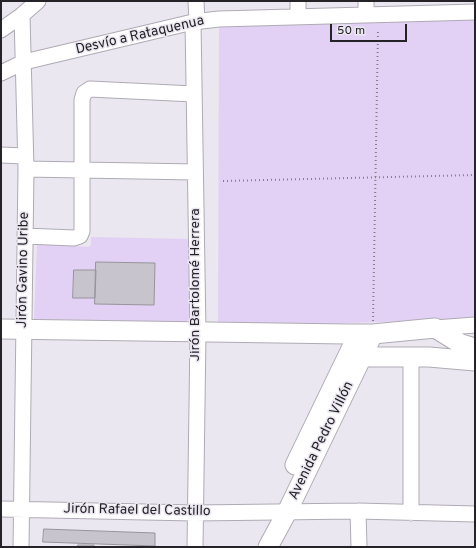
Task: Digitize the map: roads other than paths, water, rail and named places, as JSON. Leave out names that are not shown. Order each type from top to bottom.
[{"type":"main road","points":[[1,340],[22,335],[197,338],[373,334],[435,328],[461,344],[475,348]]},
{"type":"main road","points":[[1,329],[22,335]]},
{"type":"main road","points":[[358,351],[373,334]]},
{"type":"main road","points":[[197,338],[358,351],[411,357],[475,361]]},
{"type":"main road","name":"Avenida Pedro Villón","points":[[268,547],[280,512],[358,351]]},
{"type":"main road","name":"Avenida Pedro Villón","points":[[254,547],[280,512]]},
{"type":"street","points":[[1,30],[38,1]]},
{"type":"street","name":"Jirón Bartolomé Herrera","points":[[194,547],[197,338],[194,94],[196,1]]},
{"type":"street","points":[[298,1],[298,17]]},
{"type":"street","name":"Desvío a Rataquenua","points":[[1,73],[24,62],[195,22],[219,19],[298,17],[366,8],[456,6],[475,12]]},
{"type":"street","name":"Jirón Gavino Uribe","points":[[21,547],[22,335],[26,162],[22,15]]},
{"type":"street","points":[[24,236],[74,238],[80,236],[82,231],[82,100],[84,93],[90,89],[194,94]]},
{"type":"street","points":[[1,155],[26,162],[81,170],[195,172]]},
{"type":"street","points":[[435,328],[475,326]]},
{"type":"street","points":[[411,357],[411,513]]},
{"type":"street","name":"Jirón Rafael del Castillo","points":[[1,509],[194,513],[358,511],[475,514]]},
{"type":"street","points":[[358,511],[359,547]]}]
